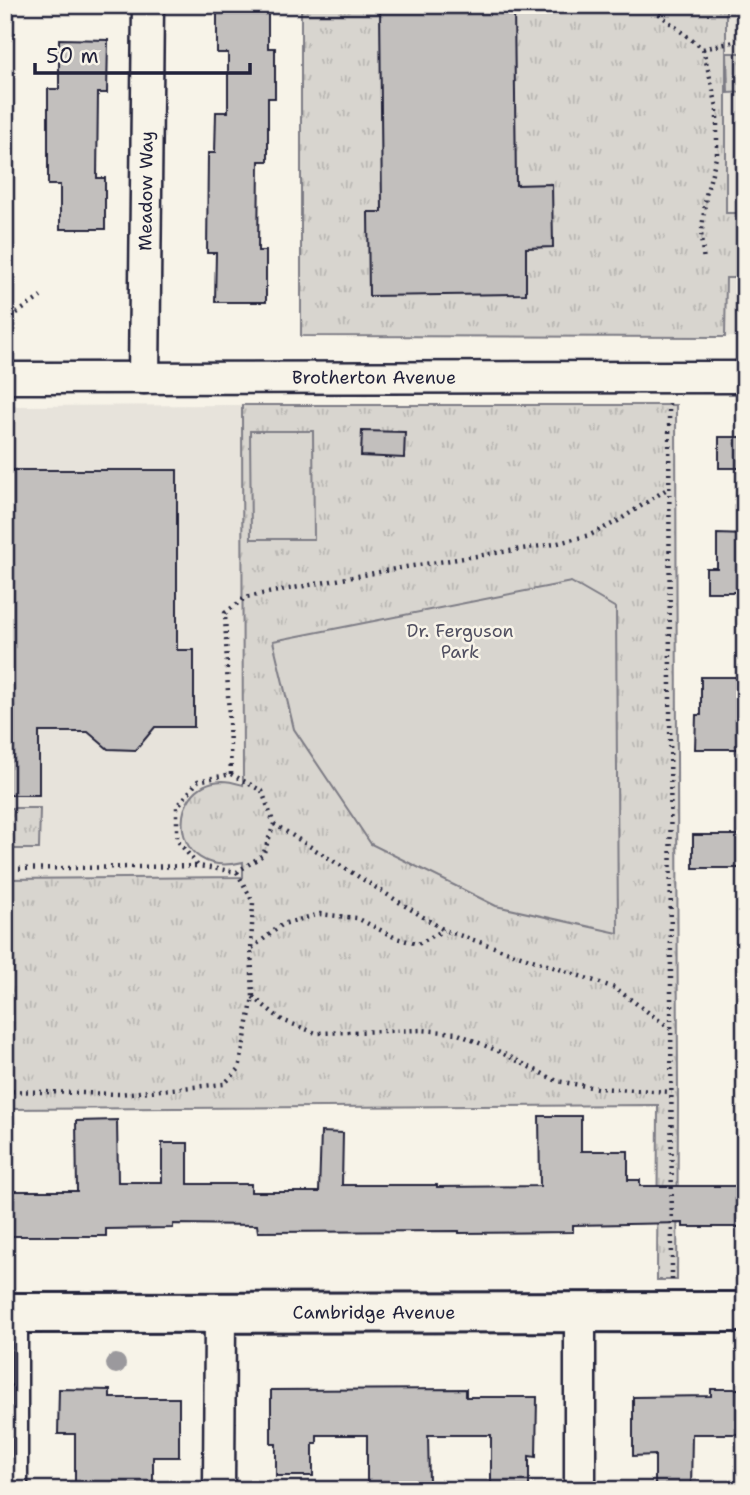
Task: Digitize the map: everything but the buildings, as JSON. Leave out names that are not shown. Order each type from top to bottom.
[{"type":"street","name":"Meadow Way","points":[[144,378],[148,5]]},
{"type":"street","name":"Brotherton Avenue","points":[[5,378],[745,377]]},
{"type":"street","points":[[580,1312],[580,1490]]},
{"type":"street","name":"Cambridge Avenue","points":[[13,1313],[745,1312]]},
{"type":"street","points":[[219,1490],[220,1313]]},
{"type":"lane","points":[[13,1313],[20,1490]]},
{"type":"path","points":[[648,5],[703,49],[717,107],[717,154],[706,195],[701,238],[704,261]]},
{"type":"path","points":[[703,49],[734,42]]},
{"type":"path","points":[[5,321],[41,297]]},
{"type":"path","points":[[669,377],[672,1312]]},
{"type":"path","points":[[231,774],[225,612],[247,597],[406,566],[554,544],[590,535],[618,522],[668,489]]},
{"type":"path","points":[[198,866],[177,840],[177,807],[198,781],[231,774],[262,791],[274,824],[444,930],[615,988],[671,1030]]},
{"type":"path","points":[[5,869],[198,866],[237,872],[263,855],[274,824]]},
{"type":"path","points":[[5,1091],[120,1094],[224,1084],[239,1069],[253,997],[253,902],[237,872]]},
{"type":"path","points":[[251,949],[283,924],[320,914],[357,918],[396,938],[418,944],[444,930]]},
{"type":"path","points":[[253,997],[282,1020],[316,1033],[422,1030],[456,1033],[557,1081],[597,1088],[672,1092]]},
{"type":"shaded area","points":[[726,5],[745,5],[745,337],[725,337]]},
{"type":"shaded area","points":[[242,405],[243,878],[5,879],[5,406]]},
{"type":"green space","points":[[301,5],[726,5],[726,213],[745,213],[745,278],[726,278],[725,337],[301,336]]},
{"type":"green space","points":[[727,53],[745,53],[745,92],[728,93]]},
{"type":"green space","name":"Dr. Ferguson Park","points":[[242,405],[676,405],[677,1280],[657,1280],[658,1105],[5,1109],[5,879],[243,877],[243,862],[218,864],[200,858],[188,845],[183,829],[184,813],[191,797],[203,786],[222,781],[243,785]]},
{"type":"green space","points":[[250,431],[313,431],[314,539],[251,539]]},
{"type":"green space","points":[[571,582],[616,608],[618,933],[496,906],[371,844],[294,729],[273,641]]},
{"type":"green space","points":[[5,808],[40,808],[39,849],[5,849]]}]
